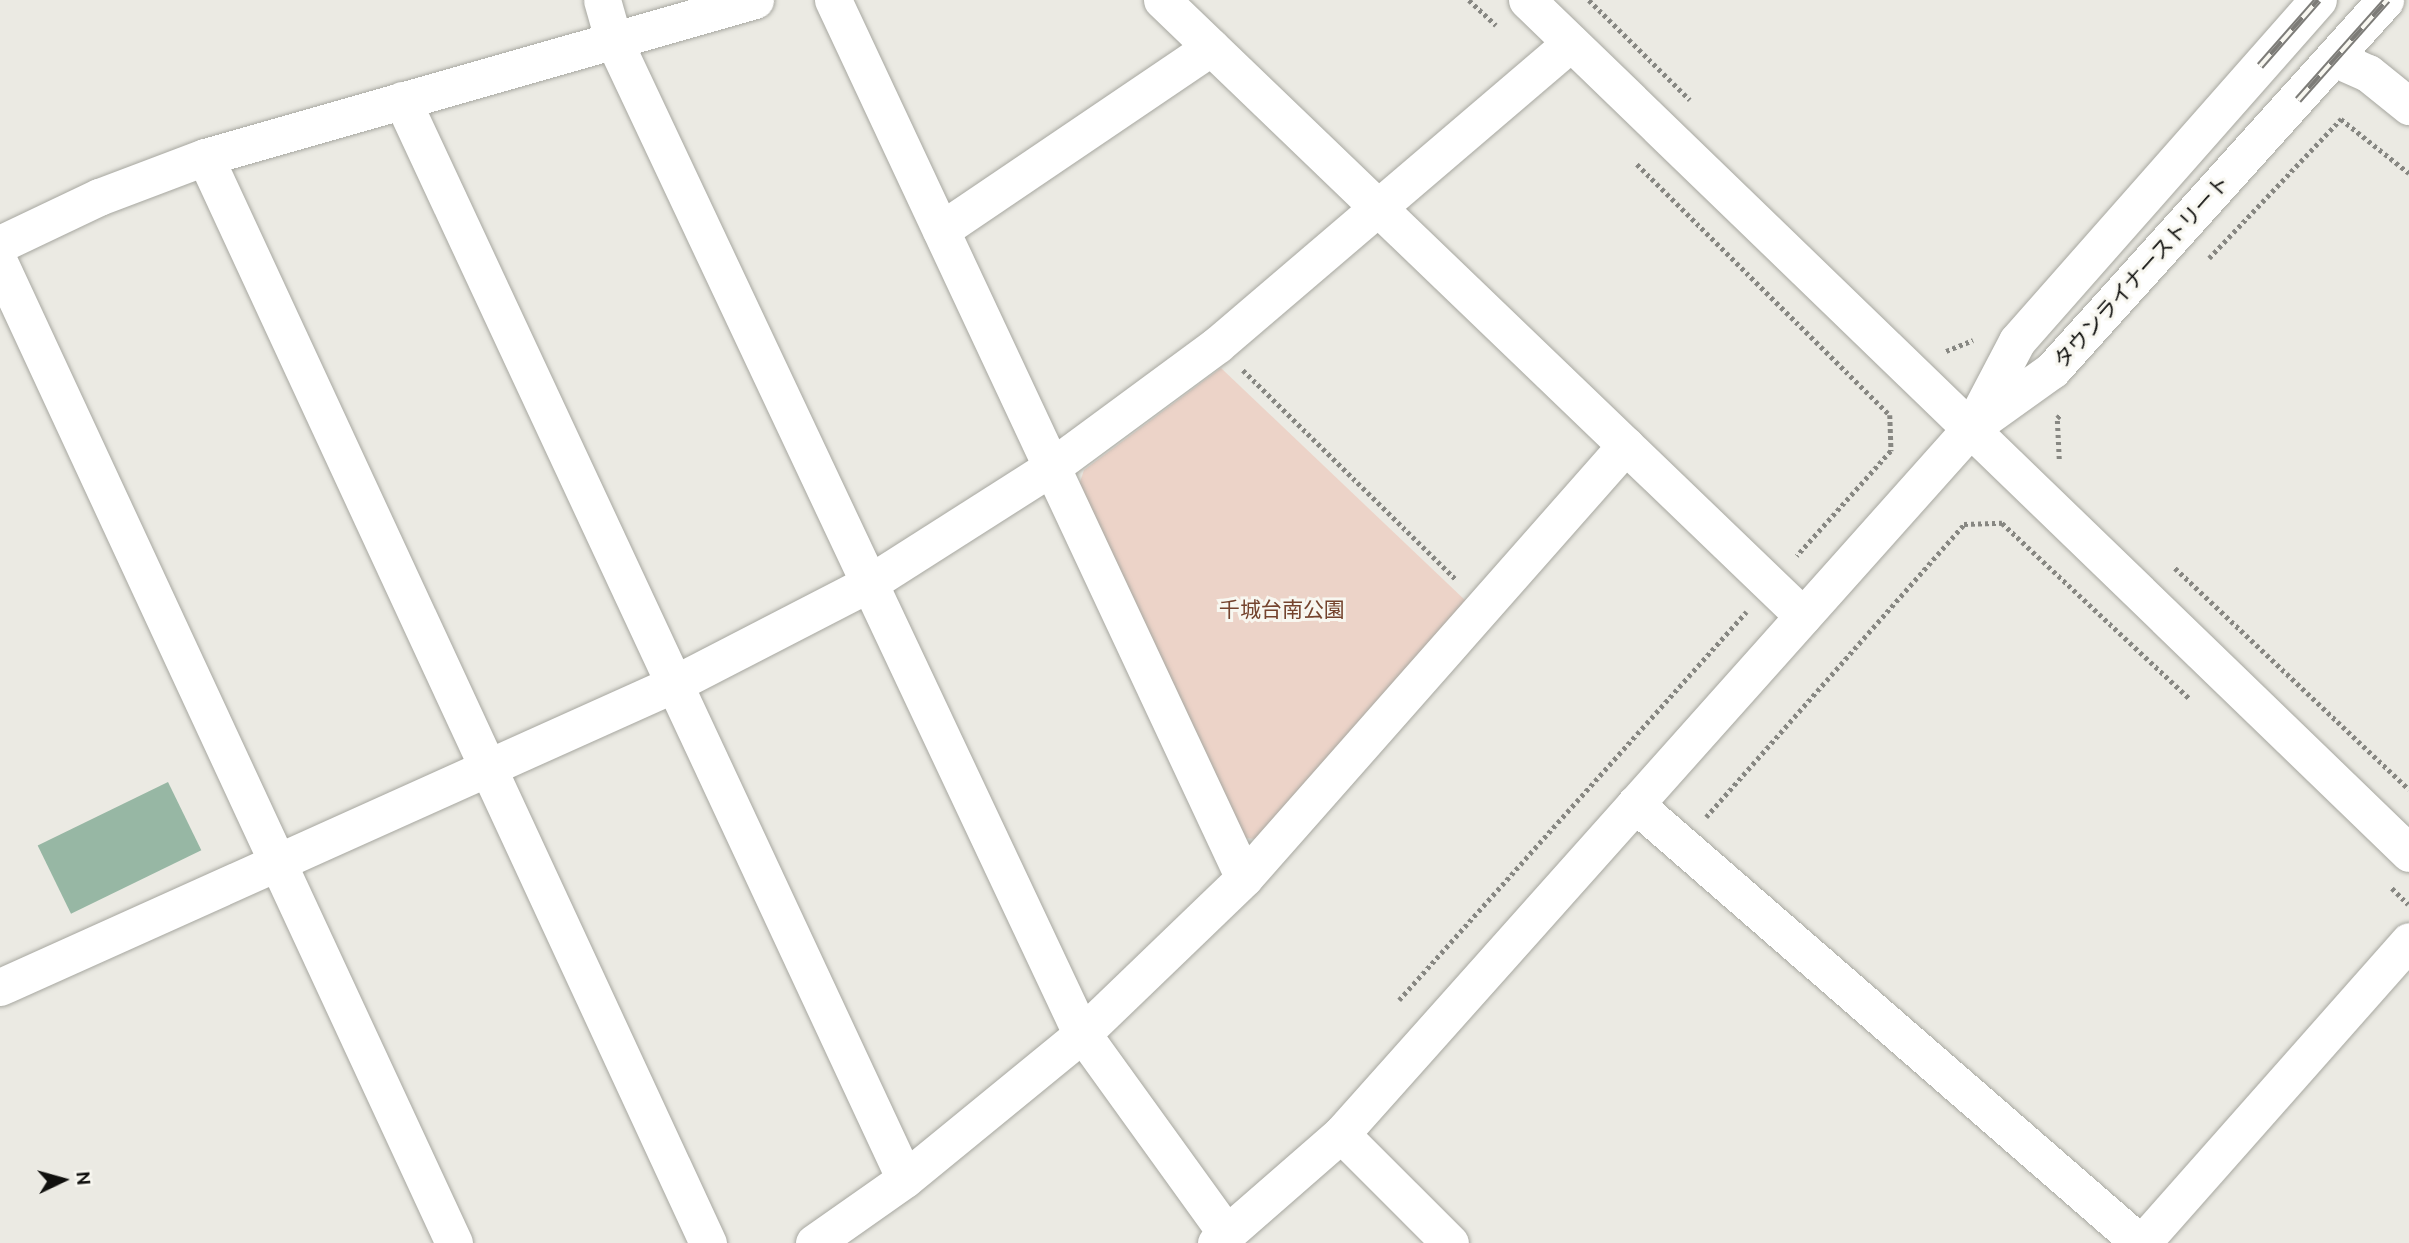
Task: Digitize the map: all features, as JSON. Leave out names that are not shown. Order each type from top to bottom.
[{"type":"street","points":[[602,0],[613,39],[1082,1034],[1221,1238],[1341,1134],[1971,428],[2017,341],[2318,0]]},
{"type":"street","points":[[0,243],[99,197],[205,157],[755,0]]},
{"type":"street","points":[[833,0],[1244,878]]},
{"type":"street","points":[[1162,0],[1803,616]]},
{"type":"street","points":[[1527,0],[2409,853]]},
{"type":"street","name":"タウンライナーストリート","points":[[1971,428],[2052,370],[2385,0]]},
{"type":"street","points":[[0,987],[677,683],[868,583],[1053,466],[1217,345],[1572,43]]},
{"type":"street","points":[[942,230],[1211,47]]},
{"type":"street","points":[[2334,58],[2368,74],[2409,106]]},
{"type":"street","points":[[402,100],[677,683],[905,1179]]},
{"type":"street","points":[[205,157],[708,1243]]},
{"type":"street","points":[[0,264],[454,1243]]},
{"type":"street","points":[[814,1243],[905,1179],[1082,1034],[1244,878],[1626,445]]},
{"type":"street","points":[[1635,804],[2141,1243],[2409,941]]},
{"type":"street","points":[[1341,1134],[1450,1243]]},
{"type":"path","points":[[1588,0],[1698,107]]},
{"type":"path","points":[[2199,269],[2341,119],[2409,173]]},
{"type":"path","points":[[1937,342],[1947,352],[1984,336]]},
{"type":"path","points":[[1217,345],[1485,605]]},
{"type":"path","points":[[2066,408],[2057,418],[2057,457],[2067,467]]},
{"type":"path","points":[[1682,844],[1964,524],[2002,523],[2195,704]]},
{"type":"path","points":[[2168,562],[2409,789]]},
{"type":"path","points":[[2389,885],[2409,904]]},
{"type":"green space","name":"千城台南公園","points":[[1221,368],[1467,602],[1257,839],[1243,838],[1079,485],[1084,470]]},
{"type":"shaded area","points":[[168,782],[201,850],[71,914],[38,846]]},
{"type":"railway","points":[[2260,66],[2318,0]]},
{"type":"railway","points":[[2298,100],[2387,0]]}]
